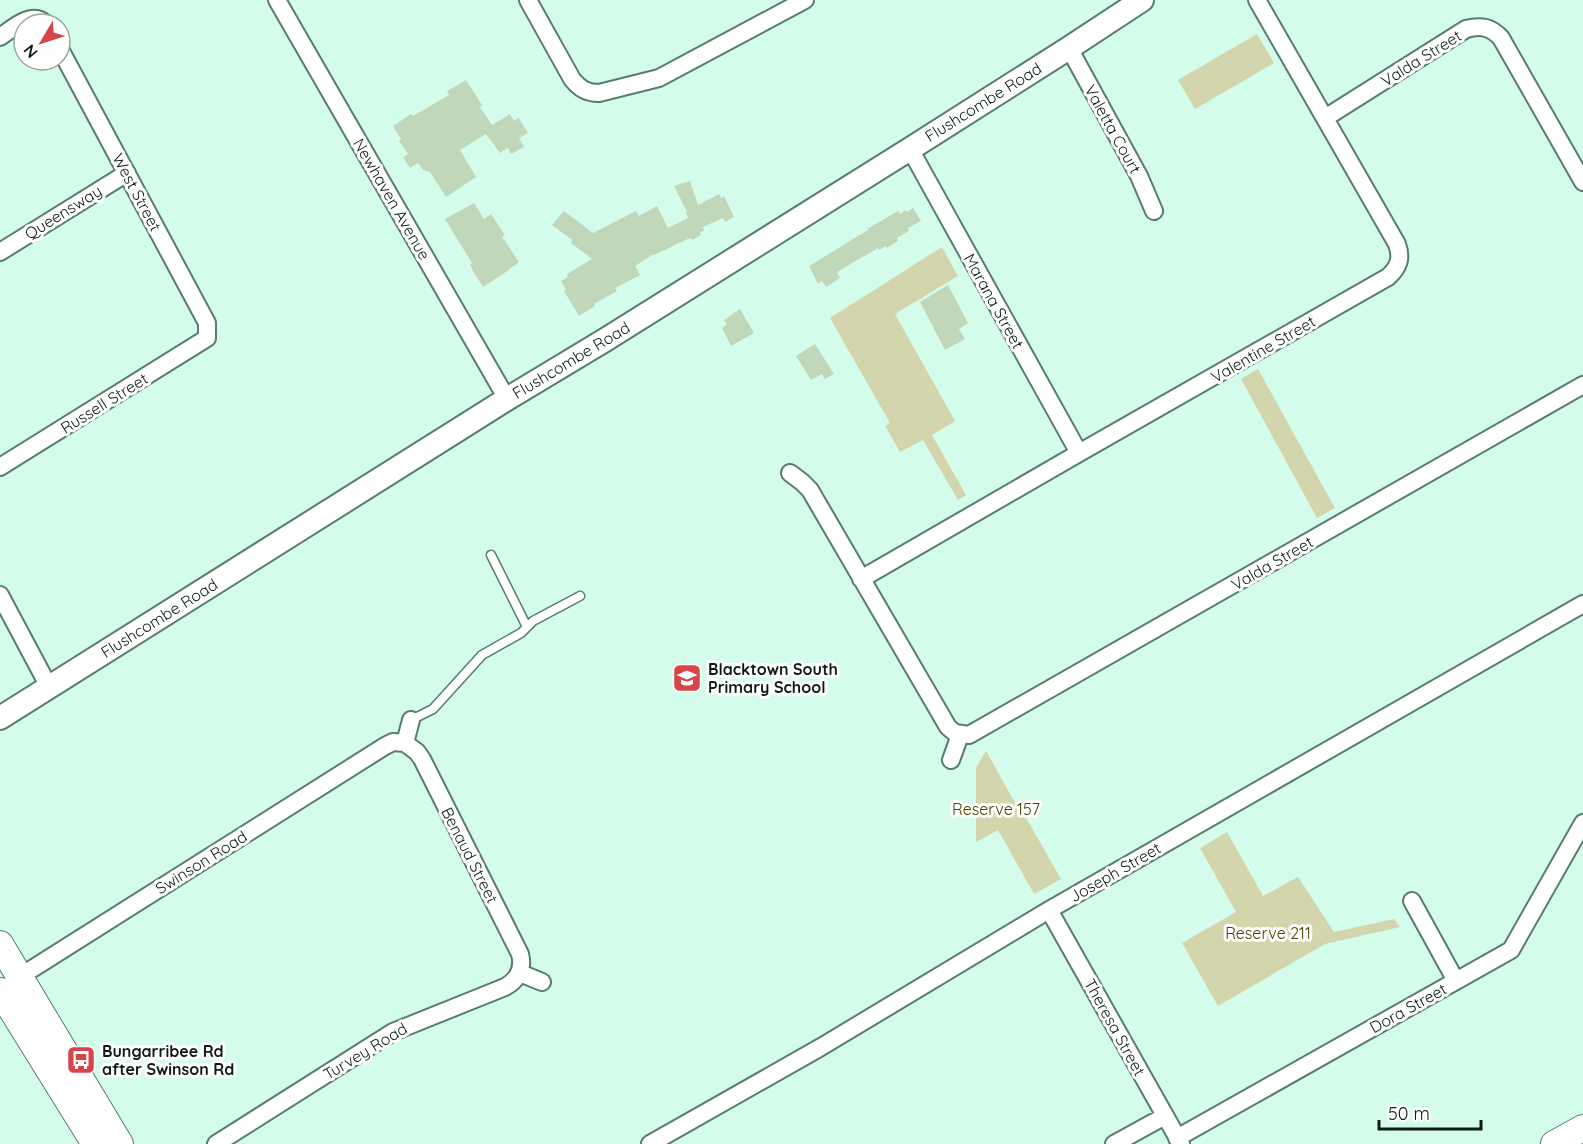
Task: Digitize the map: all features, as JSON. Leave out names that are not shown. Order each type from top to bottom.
[{"type":"main road","points":[[0,944],[7,986],[94,1144]]},
{"type":"main road","points":[[7,986],[120,1144]]},
{"type":"main road","points":[[1554,1144],[1583,1128]]},
{"type":"street","name":"Newhaven Avenue","points":[[277,0],[507,399]]},
{"type":"street","points":[[528,0],[577,85],[586,92],[599,93],[650,81],[667,74],[805,0]]},
{"type":"street","name":"Valentine Street","points":[[861,579],[1388,277],[1397,267],[1399,259],[1397,244],[1257,0]]},
{"type":"street","name":"Flushcombe Road","points":[[0,718],[909,149],[1069,48],[1138,1]]},
{"type":"street","name":"Valda Street","points":[[1325,118],[1466,30],[1473,27],[1484,27],[1493,30],[1501,38],[1583,182]]},
{"type":"street","name":"Valetta Court","points":[[1069,48],[1139,176],[1154,212]]},
{"type":"street","name":"West Street","points":[[72,71],[207,323],[207,338]]},
{"type":"street","name":"Marana Street","points":[[909,149],[1079,453]]},
{"type":"street","name":"Queensway","points":[[0,252],[127,173]]},
{"type":"street","name":"Russell Street","points":[[0,467],[207,338]]},
{"type":"street","name":"Valda Street","points":[[960,735],[975,733],[1583,385]]},
{"type":"street","points":[[790,473],[810,490],[948,727],[960,735],[951,760]]},
{"type":"street","points":[[0,595],[49,687]]},
{"type":"street","name":"Joseph Street","points":[[650,1144],[821,1047],[1049,910],[1583,604]]},
{"type":"street","points":[[405,742],[411,720]]},
{"type":"street","name":"Swinson Road","points":[[7,986],[385,746],[393,742],[405,742]]},
{"type":"street","name":"Benaud Street","points":[[405,742],[422,759],[515,944],[522,962],[520,973]]},
{"type":"street","name":"Dora Street","points":[[1179,1141],[1508,952],[1514,947],[1583,823]]},
{"type":"street","points":[[1412,901],[1456,981]]},
{"type":"street","name":"Theresa Street","points":[[1049,910],[1179,1141]]},
{"type":"street","points":[[520,973],[542,982]]},
{"type":"street","name":"Turvey Road","points":[[216,1144],[393,1032],[505,987],[516,980],[520,973]]},
{"type":"street","points":[[1114,1144],[1165,1116]]},
{"type":"lane","points":[[491,555],[527,627]]},
{"type":"lane","points":[[411,720],[433,709],[482,655],[521,633],[533,621],[580,596]]},
{"type":"green space","points":[[1257,34],[1274,63],[1195,109],[1178,80]]},
{"type":"green space","points":[[942,247],[958,276],[895,314],[955,421],[932,435],[966,495],[958,500],[923,440],[900,452],[885,426],[890,423],[830,318]]},
{"type":"green space","points":[[1258,369],[1335,508],[1317,518],[1241,379]]},
{"type":"green space","name":"Reserve 157","points":[[986,751],[1061,879],[1034,894],[998,830],[976,842],[976,768]]},
{"type":"green space","name":"Reserve 211","points":[[1227,832],[1263,896],[1298,877],[1334,932],[1394,919],[1400,927],[1325,944],[1218,1006],[1182,943],[1236,912],[1200,848]]},
{"type":"building","points":[[466,80],[492,125],[510,114],[514,121],[519,118],[528,133],[519,138],[524,147],[511,154],[508,148],[500,153],[486,134],[460,150],[476,177],[446,197],[430,172],[423,170],[418,163],[410,168],[403,157],[408,154],[393,126],[449,95],[447,91]]},
{"type":"building","points":[[690,181],[698,205],[719,194],[721,198],[724,196],[734,217],[725,222],[723,218],[703,227],[701,235],[654,254],[635,266],[640,275],[615,288],[617,291],[579,316],[564,291],[566,290],[561,281],[568,277],[567,274],[592,259],[552,225],[564,211],[593,233],[636,211],[639,216],[657,206],[668,228],[688,218],[674,186]]},
{"type":"building","points":[[474,203],[484,219],[491,214],[505,235],[502,237],[519,262],[483,287],[473,271],[470,264],[472,263],[445,219]]},
{"type":"building","points":[[913,208],[921,221],[908,228],[909,231],[897,238],[898,241],[887,248],[886,246],[879,250],[878,248],[837,272],[840,278],[826,287],[822,281],[818,284],[809,266],[898,211],[900,214]]},
{"type":"building","points":[[948,285],[968,323],[959,329],[965,339],[945,350],[920,302]]},
{"type":"building","points":[[740,309],[754,333],[731,346],[722,328],[727,324],[724,320]]},
{"type":"building","points":[[815,344],[834,374],[825,379],[822,374],[811,380],[796,356]]},
{"type":"place","name":"Blacktown South Primary School","points":[[687,678]]},
{"type":"place","name":"Bungarribee Rd after Swinson Rd","points":[[81,1060]]}]
